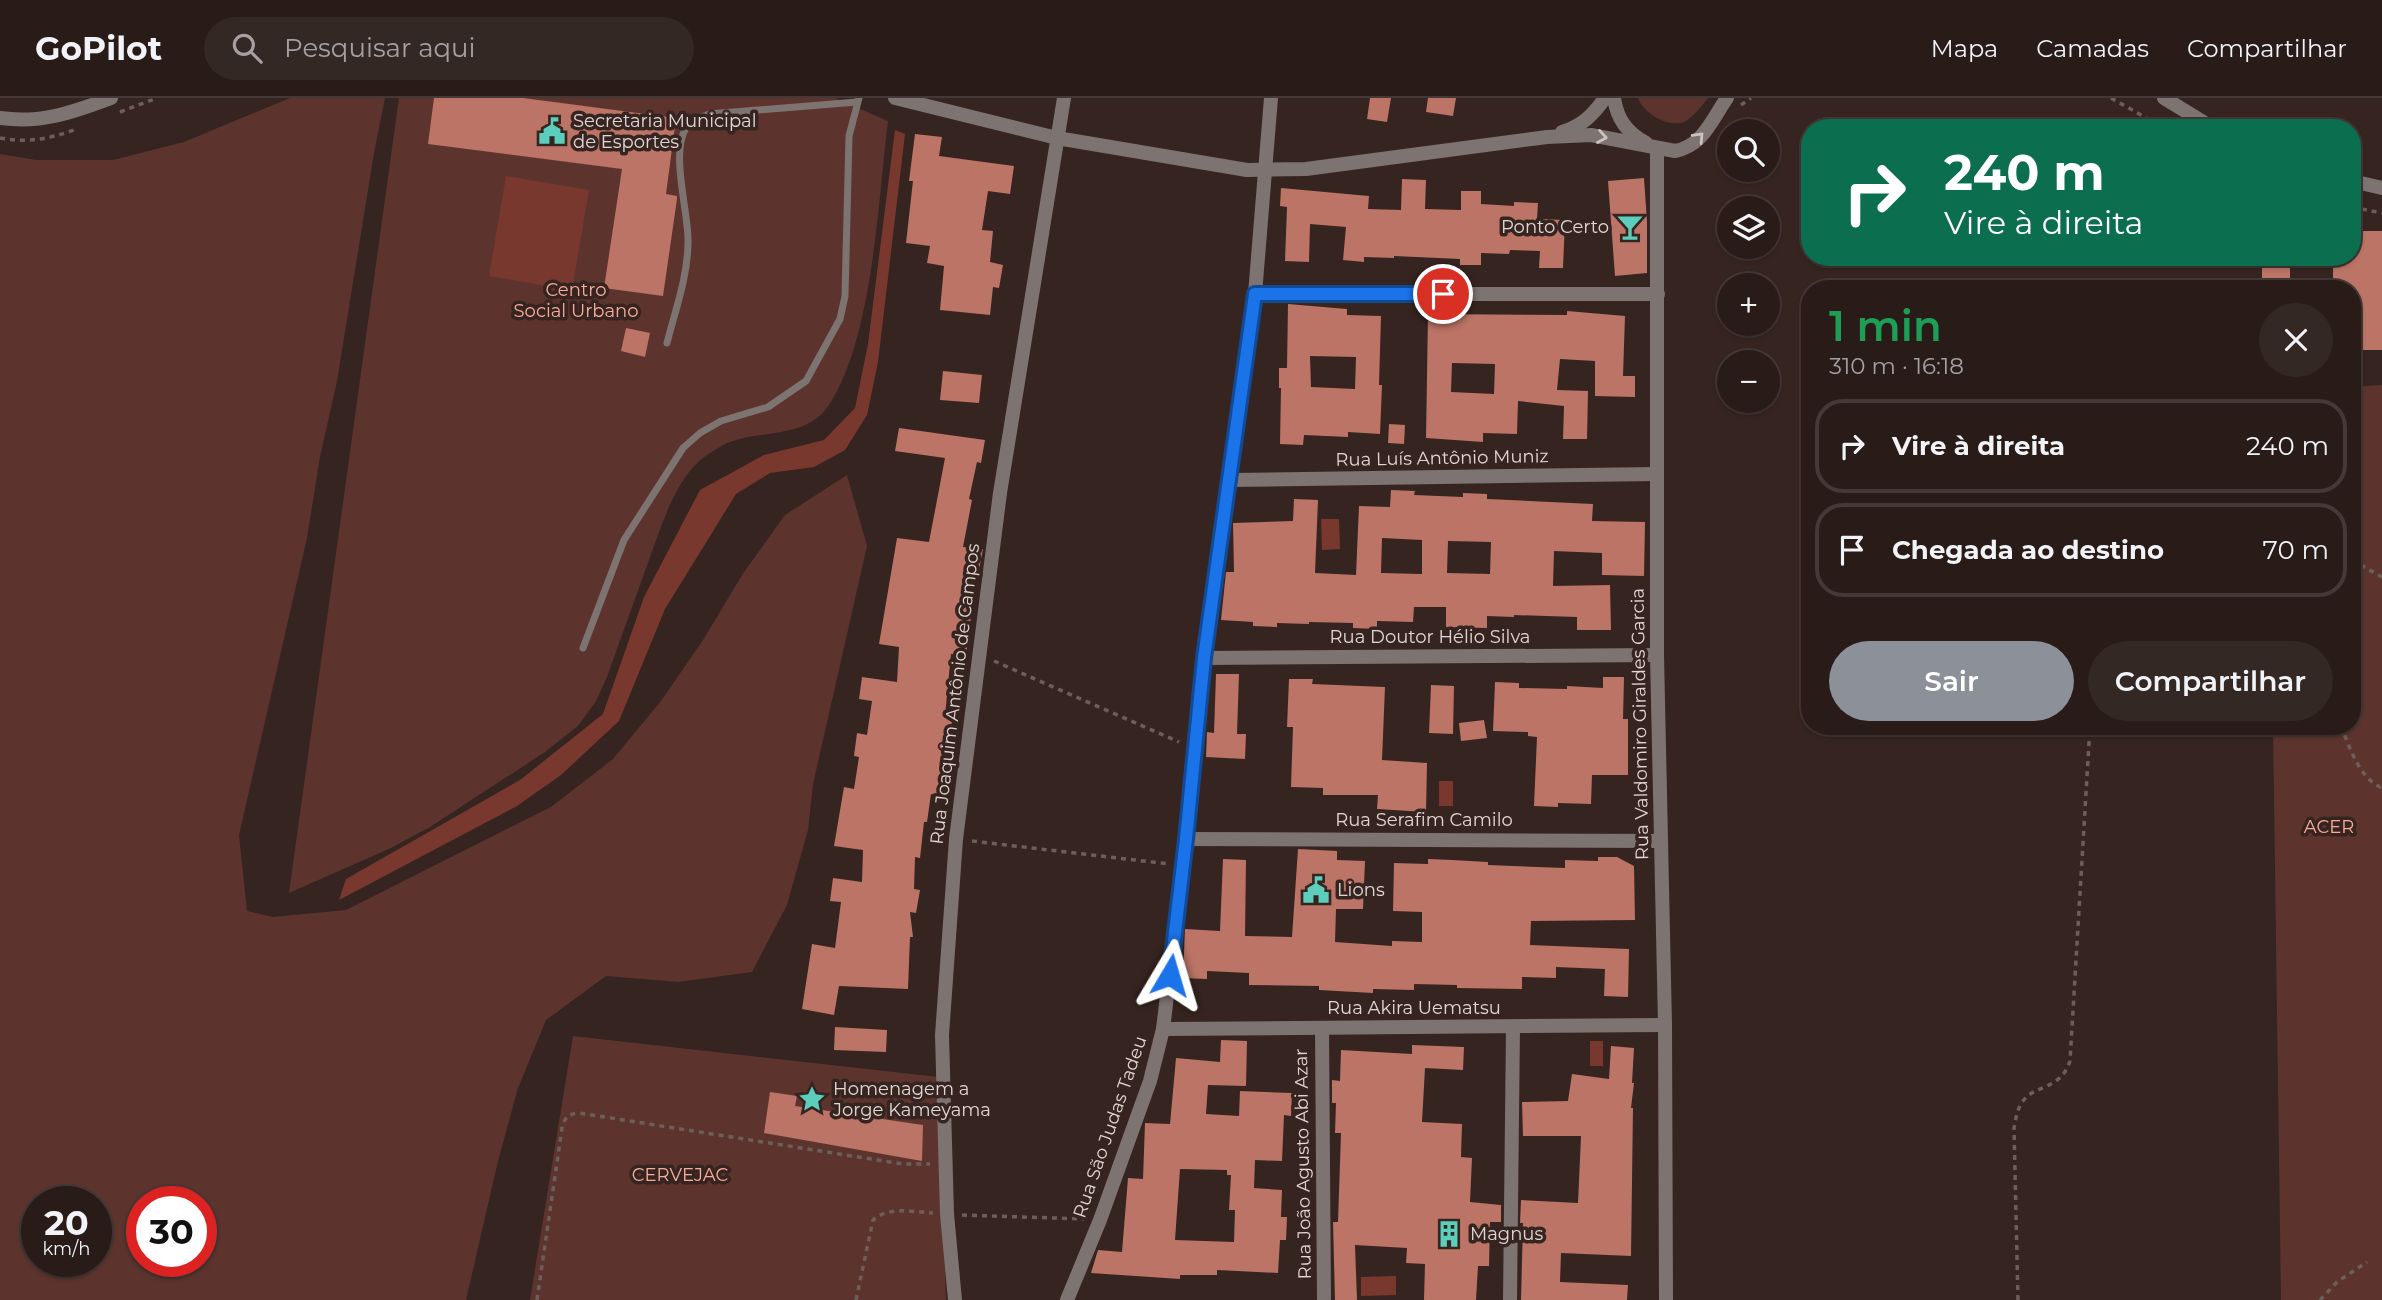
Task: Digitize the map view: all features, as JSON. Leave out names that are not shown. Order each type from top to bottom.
[{"type":"street","points":[[0,118],[25,121],[52,118],[111,98]]},
{"type":"street","points":[[895,98],[1057,138],[1228,167],[1265,170],[1328,166],[1547,137],[1591,135],[1675,151],[1686,149],[1703,134],[1727,98]]},
{"type":"street","name":"Rua Joaquim Antônio de Campos","points":[[955,1300],[947,1214],[942,1035],[956,839],[1000,493],[1064,98]]},
{"type":"street","name":"Rua São Judas Tadeu","points":[[1067,1300],[1100,1220],[1150,1081],[1163,1029],[1204,658],[1255,294],[1272,98]]},
{"type":"street","points":[[1547,137],[1576,128],[1586,121],[1605,98]]},
{"type":"street","points":[[1614,98],[1616,113],[1622,124],[1641,141],[1657,148]]},
{"type":"street","points":[[2164,98],[2198,119]]},
{"type":"street","name":"Rua Valdomiro Giraldes Garcia","points":[[1657,148],[1657,654],[1665,1025],[1666,1300]]},
{"type":"street","points":[[2361,183],[2382,188]]},
{"type":"street","points":[[1255,294],[1658,294]]},
{"type":"street","name":"Rua Luís Antônio Muniz","points":[[1230,480],[1656,474]]},
{"type":"street","name":"Rua Doutor Hélio Silva","points":[[1204,658],[1657,654]]},
{"type":"street","name":"Rua Serafim Camilo","points":[[1186,839],[1661,841]]},
{"type":"street","name":"Rua Akira Uematsu","points":[[1163,1029],[1665,1025]]},
{"type":"street","points":[[1510,1300],[1513,1027]]},
{"type":"street","name":"Rua João Agusto Abi Azar","points":[[1322,1028],[1324,1300]]},
{"type":"lane","points":[[583,648],[624,540],[683,448],[700,433],[721,421],[768,407],[806,381],[841,319],[845,296],[849,136],[858,100],[709,114],[686,128],[681,164],[688,241],[681,286],[667,343]]},
{"type":"path","points":[[2111,98],[2148,119]]},
{"type":"path","points":[[2361,209],[2382,213]]},
{"type":"path","points":[[2361,565],[2382,577]]},
{"type":"path","points":[[979,654],[1194,749]]},
{"type":"path","points":[[2018,1300],[2014,1128],[2022,1101],[2061,1077],[2070,1061],[2089,735]]},
{"type":"path","points":[[2345,735],[2353,755],[2372,783],[2382,788]]},
{"type":"path","points":[[956,839],[1183,866]]},
{"type":"path","points":[[537,1300],[562,1128],[564,1119],[570,1114],[579,1113],[903,1164],[946,1163]]},
{"type":"path","points":[[856,1300],[873,1220],[880,1213],[894,1211],[1100,1220]]},
{"type":"path","points":[[2320,1300],[2337,1282],[2367,1262]]},
{"type":"green space","points":[[290,98],[385,98],[337,381],[320,457],[307,538],[239,835],[247,911],[273,917],[346,910],[551,807],[613,759],[661,701],[703,640],[742,575],[785,515],[847,475],[867,546],[813,784],[808,830],[787,905],[752,972],[678,982],[606,976],[546,1020],[518,1088],[466,1300],[0,1300],[0,154],[36,160],[113,160],[184,142]]},
{"type":"green space","name":"Centro Social Urbano","points":[[399,98],[835,98],[888,121],[877,228],[855,344],[844,377],[829,405],[819,416],[794,429],[723,445],[709,453],[690,471],[671,502],[662,524],[607,677],[596,701],[578,726],[545,752],[430,827],[391,848],[289,893]]},
{"type":"green space","points":[[1638,98],[1708,98],[1691,118],[1684,122],[1671,123],[1651,114]]},
{"type":"green space","name":"ACER","points":[[2382,385],[2382,1300],[2281,1300],[2273,735],[2361,735],[2361,386]]},
{"type":"green space","name":"CERVEJAC","points":[[573,1036],[938,1077],[946,1300],[530,1300]]},
{"type":"shaded area","points":[[895,130],[905,134],[878,362],[867,415],[845,450],[814,467],[770,473],[736,494],[665,609],[619,721],[561,775],[517,806],[339,900],[346,879],[520,780],[603,714],[644,597],[700,490],[764,455],[824,440],[855,408],[868,344]]},
{"type":"shaded area","points":[[506,176],[589,190],[572,290],[489,276]]},
{"type":"shaded area","points":[[1321,519],[1339,519],[1340,549],[1322,550]]},
{"type":"shaded area","points":[[1439,781],[1453,781],[1453,806],[1439,806]]},
{"type":"shaded area","points":[[1590,1041],[1603,1041],[1603,1066],[1590,1066]]},
{"type":"shaded area","points":[[1396,1276],[1396,1295],[1361,1296],[1361,1277]]},
{"type":"building","name":"Secretaria Municipal de Esportes","points":[[434,98],[523,98],[676,118],[666,194],[677,196],[677,199],[663,296],[604,288],[622,169],[428,144]]},
{"type":"building","points":[[1370,98],[1391,98],[1387,122],[1367,119]]},
{"type":"building","points":[[1428,98],[1456,98],[1453,116],[1426,112]]},
{"type":"building","points":[[915,134],[942,137],[939,156],[1014,166],[1010,194],[988,191],[982,230],[993,231],[990,262],[1003,265],[999,288],[993,287],[990,315],[940,310],[944,266],[927,263],[930,246],[906,243],[913,181],[909,181]]},
{"type":"building","name":"Ponto Certo","points":[[1644,178],[1647,273],[1615,276],[1608,181]]},
{"type":"building","points":[[1402,179],[1426,180],[1425,209],[1461,210],[1461,191],[1481,191],[1481,204],[1514,206],[1514,202],[1538,203],[1537,219],[1565,220],[1563,268],[1539,268],[1540,251],[1481,253],[1481,265],[1460,265],[1460,259],[1394,256],[1364,257],[1364,262],[1343,260],[1346,227],[1310,224],[1309,262],[1285,261],[1287,207],[1280,206],[1281,188],[1369,196],[1368,209],[1401,210]]},
{"type":"building","points":[[2361,231],[2382,231],[2382,350],[2361,350],[2361,280],[2333,280],[2333,266],[2361,266]]},
{"type":"building","points":[[2262,266],[2290,266],[2290,280],[2262,280]]},
{"type":"building","points":[[1288,304],[1347,309],[1347,315],[1381,316],[1380,434],[1348,432],[1348,437],[1304,435],[1303,445],[1280,444],[1279,368],[1287,368]],"holes":[[[1310,356],[1356,357],[1355,389],[1311,387]]]},
{"type":"building","points":[[1567,311],[1625,316],[1623,376],[1635,376],[1635,397],[1595,396],[1595,361],[1560,359],[1557,390],[1588,391],[1587,439],[1563,439],[1564,406],[1518,401],[1517,434],[1483,433],[1483,442],[1426,438],[1428,314],[1567,315]],"holes":[[[1452,363],[1495,364],[1494,394],[1451,392]]]},
{"type":"building","points":[[626,328],[650,333],[645,357],[621,351]]},
{"type":"building","points":[[943,371],[982,375],[979,403],[940,400]]},
{"type":"building","points":[[1389,424],[1405,425],[1404,444],[1388,443]]},
{"type":"building","points":[[899,428],[985,440],[981,463],[977,462],[969,499],[972,500],[963,547],[983,549],[966,656],[951,654],[945,716],[953,717],[949,737],[945,736],[940,772],[945,773],[941,796],[931,794],[927,822],[924,822],[920,858],[915,857],[914,889],[920,890],[916,913],[910,912],[913,937],[910,937],[908,989],[839,986],[834,1015],[802,1009],[812,944],[835,948],[841,902],[830,901],[833,878],[862,882],[863,850],[834,846],[844,787],[854,789],[859,757],[854,756],[857,733],[867,735],[872,701],[859,699],[862,677],[897,682],[899,647],[879,644],[897,538],[929,542],[945,458],[895,451]]},
{"type":"building","points":[[1391,490],[1415,491],[1414,495],[1463,497],[1463,493],[1487,494],[1487,499],[1593,504],[1592,521],[1645,522],[1644,576],[1602,575],[1602,553],[1554,551],[1553,586],[1610,585],[1611,630],[1577,630],[1577,617],[1514,615],[1487,616],[1487,628],[1446,627],[1446,607],[1414,607],[1413,622],[1377,621],[1377,629],[1353,628],[1353,623],[1277,623],[1277,627],[1221,620],[1226,572],[1234,572],[1233,523],[1293,521],[1294,499],[1318,500],[1315,573],[1356,575],[1359,506],[1390,507]],"holes":[[[1382,538],[1422,540],[1422,574],[1381,573]],[[1448,541],[1491,542],[1490,574],[1447,573]]]},
{"type":"building","points":[[1216,674],[1239,674],[1237,734],[1246,734],[1245,759],[1206,757],[1207,732],[1214,733]]},
{"type":"building","points":[[1603,677],[1624,677],[1623,719],[1628,719],[1628,775],[1592,775],[1591,804],[1558,803],[1558,807],[1534,806],[1537,737],[1528,736],[1528,732],[1493,731],[1495,682],[1519,683],[1519,688],[1603,688]]},
{"type":"building","points":[[1289,679],[1313,679],[1312,684],[1385,687],[1382,760],[1427,763],[1426,812],[1377,809],[1378,795],[1323,795],[1323,788],[1291,787],[1293,727],[1287,727]]},
{"type":"building","points":[[1431,685],[1454,686],[1453,734],[1429,733]]},
{"type":"building","points":[[1484,720],[1487,738],[1461,741],[1459,723]]},
{"type":"building","points":[[1298,849],[1337,851],[1337,860],[1365,861],[1363,909],[1336,909],[1335,942],[1392,946],[1392,941],[1422,942],[1422,912],[1393,911],[1394,863],[1428,864],[1428,859],[1565,868],[1565,860],[1598,861],[1598,857],[1617,857],[1634,866],[1635,920],[1531,921],[1530,945],[1629,949],[1628,997],[1604,996],[1605,969],[1556,967],[1556,978],[1522,977],[1522,989],[1414,984],[1414,990],[1373,989],[1373,993],[1319,990],[1319,986],[1249,985],[1249,973],[1207,971],[1207,979],[1183,978],[1185,929],[1220,931],[1223,859],[1246,860],[1245,936],[1292,937]]},
{"type":"building","points":[[835,1027],[887,1030],[886,1052],[834,1050]]},
{"type":"building","points":[[1221,1040],[1247,1041],[1246,1086],[1208,1085],[1206,1114],[1239,1116],[1240,1091],[1292,1093],[1291,1116],[1284,1115],[1282,1161],[1255,1160],[1254,1188],[1282,1190],[1281,1217],[1287,1217],[1286,1240],[1280,1240],[1278,1273],[1217,1270],[1217,1275],[1180,1275],[1180,1279],[1091,1273],[1098,1250],[1122,1252],[1128,1178],[1143,1179],[1145,1123],[1170,1124],[1176,1058],[1220,1062]],"holes":[[[1180,1169],[1227,1170],[1227,1175],[1231,1175],[1229,1210],[1235,1210],[1234,1242],[1175,1240]]]},
{"type":"building","points":[[1412,1045],[1464,1047],[1463,1070],[1425,1068],[1422,1122],[1462,1124],[1461,1157],[1472,1158],[1470,1202],[1501,1205],[1501,1222],[1490,1222],[1489,1266],[1478,1266],[1476,1300],[1424,1300],[1425,1264],[1406,1263],[1407,1248],[1355,1245],[1357,1300],[1335,1300],[1333,1222],[1338,1222],[1341,1133],[1335,1133],[1336,1103],[1332,1103],[1332,1080],[1340,1081],[1341,1050],[1412,1054]]},
{"type":"building","points":[[1611,1046],[1634,1048],[1631,1108],[1631,1256],[1561,1253],[1560,1282],[1628,1285],[1627,1300],[1521,1300],[1521,1200],[1578,1203],[1581,1136],[1523,1136],[1522,1102],[1568,1101],[1572,1074],[1609,1079]]},
{"type":"building","points":[[770,1092],[797,1096],[795,1106],[923,1125],[922,1161],[764,1133]]},
{"type":"place","name":"Secretaria Municipal de Esportes","points":[[552,131]]},
{"type":"place","name":"Ponto Certo","points":[[1630,227]]},
{"type":"place","name":"Lions","points":[[1316,890]]},
{"type":"place","name":"Homenagem a Jorge Kameyama","points":[[812,1099]]},
{"type":"place","name":"Magnus","points":[[1449,1234]]},
{"type":"route","points":[[1170,975],[1204,658],[1255,294],[1443,294]]}]
